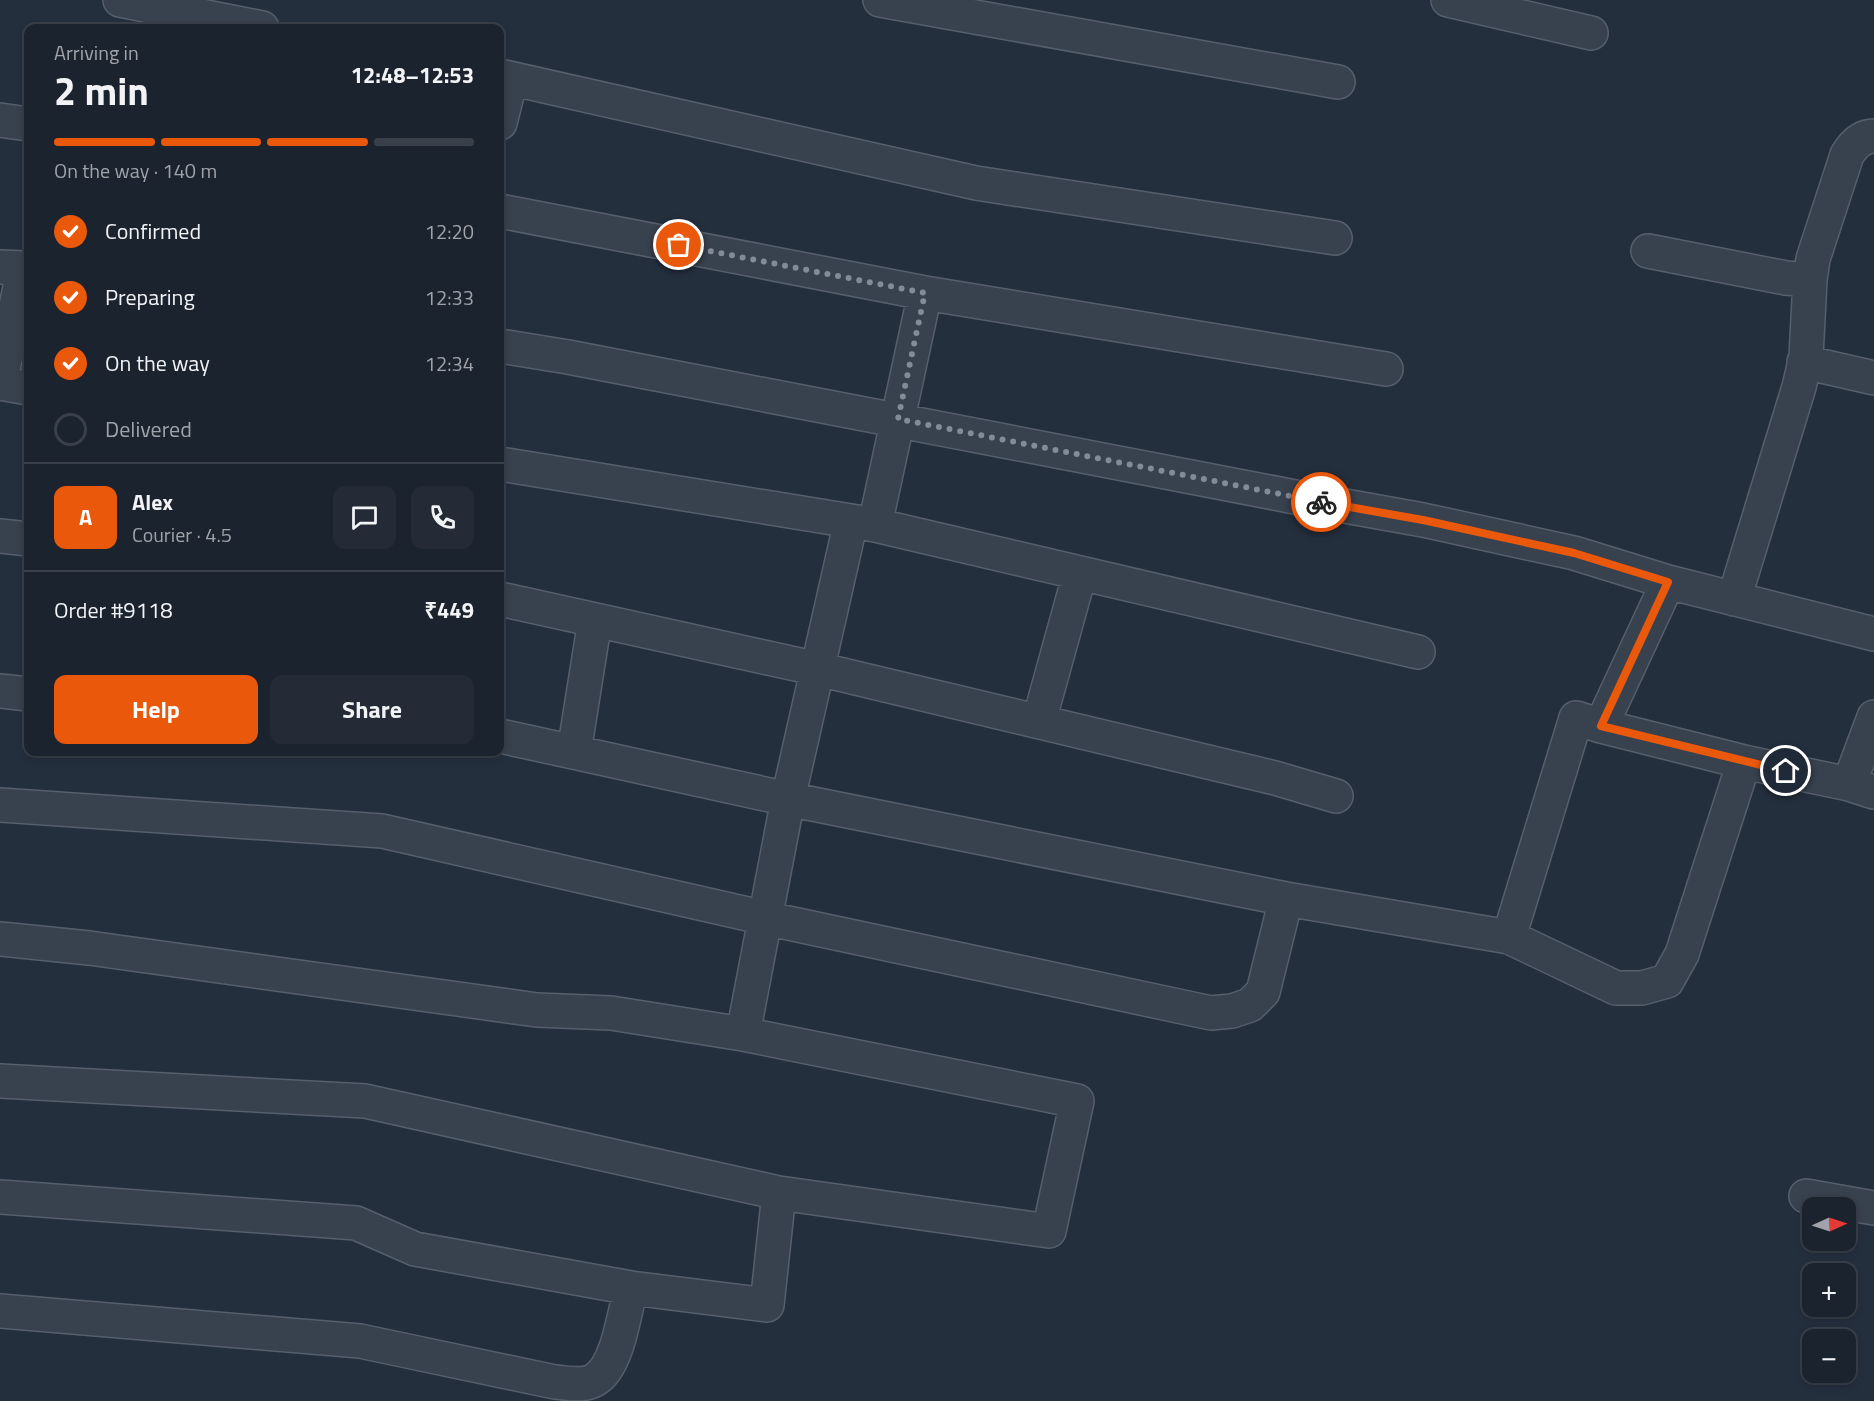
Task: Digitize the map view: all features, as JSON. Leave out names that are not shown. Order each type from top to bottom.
[{"type":"street","points":[[120,0],[242,24]]},
{"type":"street","points":[[880,0],[1338,82]]},
{"type":"street","points":[[1448,0],[1591,33]]},
{"type":"street","points":[[505,78],[976,183],[1335,238]]},
{"type":"street","points":[[0,120],[24,123]]},
{"type":"street","points":[[1734,599],[1799,387],[1809,327],[1813,259],[1847,155],[1853,144],[1874,135]]},
{"type":"street","points":[[504,212],[925,293],[1386,369]]},
{"type":"street","points":[[1648,251],[1786,278],[1810,280]]},
{"type":"street","points":[[17,268],[0,383],[24,387]]},
{"type":"street","points":[[743,1034],[788,799],[818,669],[898,419],[925,293]]},
{"type":"street","points":[[504,347],[898,419],[1423,520],[1574,553],[1668,582],[1874,634]]},
{"type":"street","points":[[1804,362],[1874,378]]},
{"type":"street","points":[[504,465],[863,523],[1418,652]]},
{"type":"street","points":[[0,536],[24,539]]},
{"type":"street","points":[[1039,722],[1080,573]]},
{"type":"street","points":[[1601,726],[1668,582]]},
{"type":"street","points":[[504,600],[818,669],[1275,777],[1336,796]]},
{"type":"street","points":[[574,752],[595,620]]},
{"type":"street","points":[[0,691],[24,694]]},
{"type":"street","points":[[1509,937],[1576,718],[1744,762],[1862,788],[1874,717]]},
{"type":"street","points":[[504,737],[788,799],[1286,899],[1509,937],[1616,988],[1642,988],[1667,981],[1682,954],[1744,762]]},
{"type":"street","points":[[0,805],[382,831],[765,918],[1210,1013],[1232,1011],[1250,1005],[1263,992],[1286,899]]},
{"type":"street","points":[[0,939],[89,948],[537,1010],[611,1013],[743,1034],[1077,1101],[1049,1231],[779,1193],[365,1101],[0,1081]]},
{"type":"street","points":[[0,1197],[356,1223],[415,1249],[631,1288],[767,1305],[779,1193]]},
{"type":"street","points":[[1806,1196],[1874,1208]]},
{"type":"street","points":[[0,1311],[360,1341],[555,1382],[579,1384],[595,1380],[607,1369],[614,1354],[631,1288]]},
{"type":"way so far","points":[[679,245],[925,293],[898,419],[1321,502]]},
{"type":"route","points":[[1321,502],[1423,520],[1574,553],[1668,582],[1601,726],[1786,771]]}]
